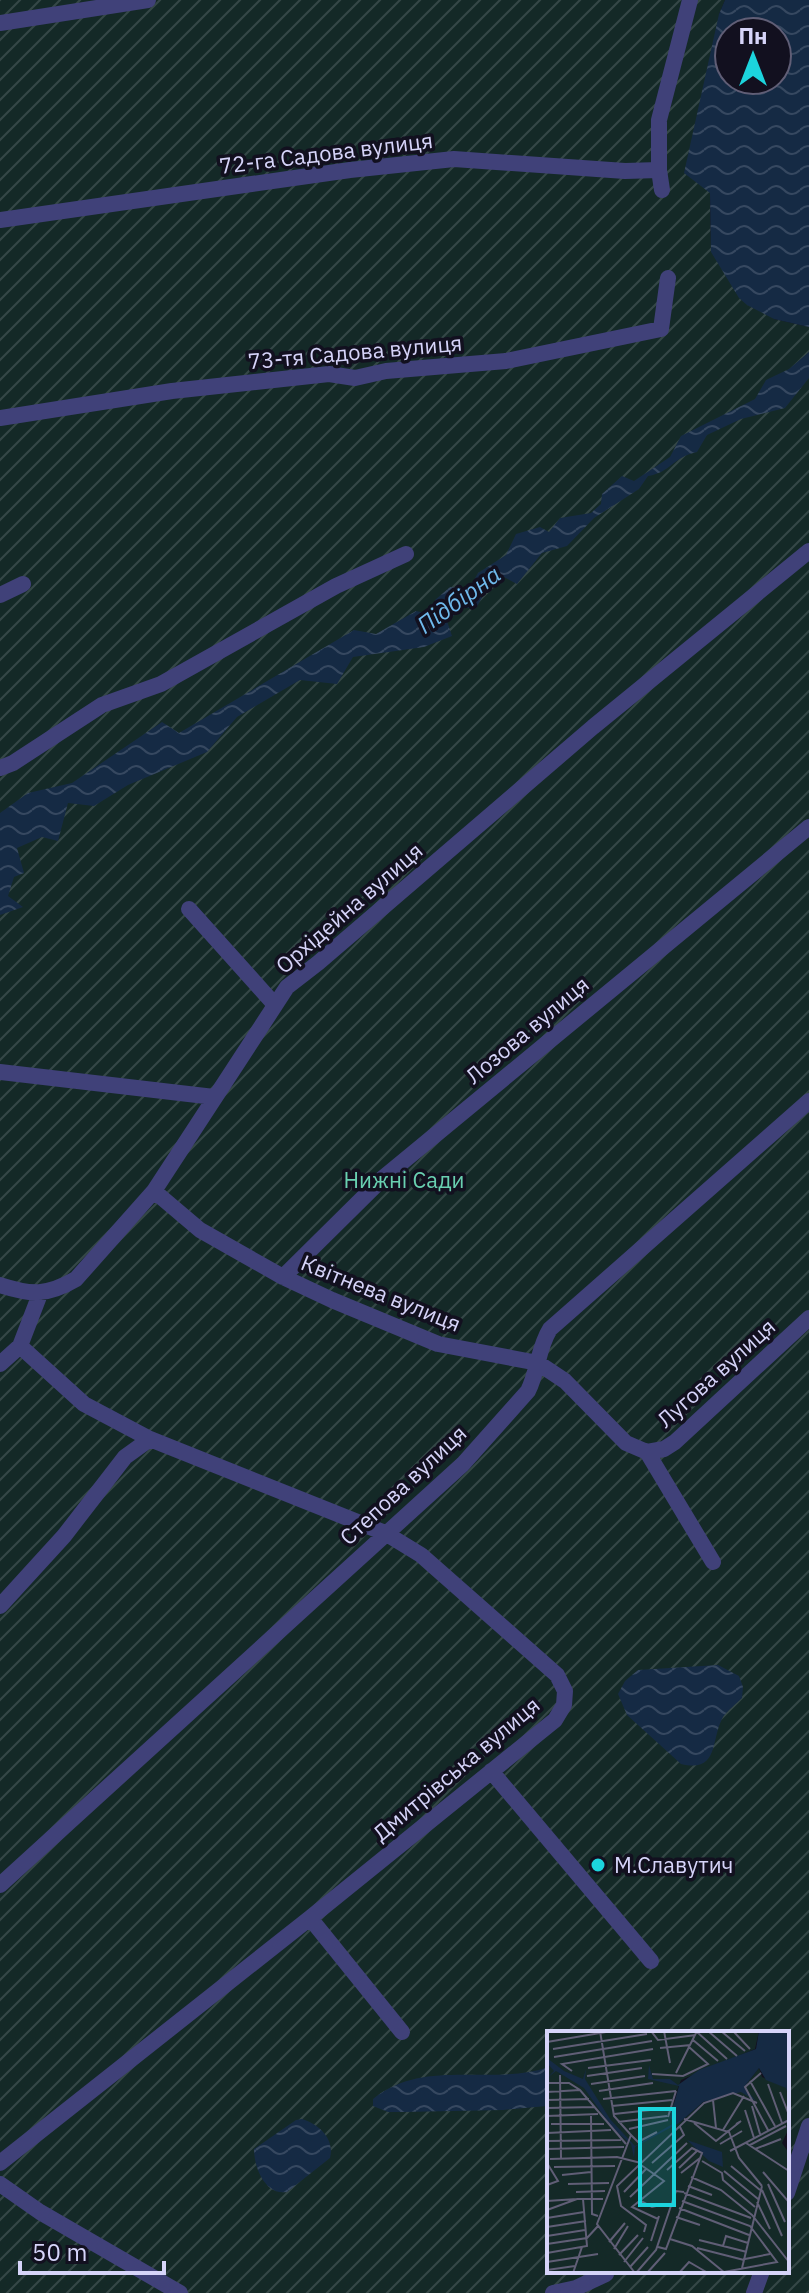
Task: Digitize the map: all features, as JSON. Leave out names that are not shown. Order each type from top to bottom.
[{"type":"street","points":[[0,23],[148,0]]},
{"type":"street","points":[[662,190],[659,120],[690,0]]},
{"type":"street","name":"72-га Садова вулиця","points":[[0,220],[350,170],[454,159],[625,171],[659,170]]},
{"type":"street","name":"73-тя Садова вулиця","points":[[0,418],[188,389],[329,374],[355,378],[386,371],[506,361],[661,329],[668,278]]},
{"type":"street","name":"Орхідейна вулиця","points":[[40,1294],[59,1289],[76,1279],[154,1191],[287,987],[593,727],[809,551]]},
{"type":"street","points":[[0,768],[13,763],[102,705],[161,684],[336,586],[406,554]]},
{"type":"street","points":[[0,595],[23,584]]},
{"type":"street","name":"Лозова вулиця","points":[[283,1277],[383,1178],[809,827]]},
{"type":"street","points":[[189,909],[275,1005]]},
{"type":"street","points":[[0,1072],[214,1097]]},
{"type":"street","name":"Степова вулиця","points":[[0,1885],[463,1464],[528,1391],[544,1338],[550,1329],[809,1101]]},
{"type":"street","name":"Квітнева вулиця","points":[[154,1191],[200,1230],[283,1277],[438,1344],[538,1363],[565,1381],[626,1443],[647,1452],[713,1562]]},
{"type":"street","points":[[0,1285],[40,1294],[20,1346],[0,1364]]},
{"type":"street","name":"Лугова вулиця","points":[[647,1452],[664,1449],[675,1442],[809,1318]]},
{"type":"street","name":"Дмитрівська вулиця","points":[[0,2163],[555,1720],[564,1705],[565,1691],[557,1675],[532,1650],[421,1555],[385,1533],[150,1439],[84,1404],[20,1346]]},
{"type":"street","points":[[0,1606],[64,1536],[125,1457],[150,1439]]},
{"type":"street","points":[[491,1771],[651,1961]]},
{"type":"street","points":[[310,1918],[402,2032]]},
{"type":"street","points":[[789,2187],[809,2126]]},
{"type":"street","points":[[0,2184],[40,2212],[180,2293]]},
{"type":"street","points":[[754,2293],[761,2273]]},
{"type":"street","points":[[553,2293],[576,2288],[606,2274]]},
{"type":"green space","name":"Нижні Сади","points":[[0,0],[725,0],[719,16],[713,16],[715,96],[710,193],[711,251],[774,319],[809,327],[809,2293],[0,2293]]},
{"type":"water","points":[[725,0],[809,0],[809,327],[774,319],[739,298],[711,252],[710,193],[684,173],[713,41],[713,96],[793,96],[793,16],[719,16]]},
{"type":"water","name":"Підбірна","points":[[809,352],[809,378],[785,408],[741,419],[707,435],[697,452],[648,476],[639,489],[594,518],[567,546],[542,553],[517,584],[500,575],[491,582],[476,608],[463,608],[447,621],[452,636],[424,647],[353,657],[337,684],[300,680],[237,717],[207,752],[128,785],[94,806],[68,803],[58,841],[42,837],[17,848],[24,873],[14,877],[8,896],[23,907],[0,915],[0,813],[28,793],[72,783],[162,722],[179,733],[354,630],[376,634],[416,611],[434,615],[435,600],[450,587],[469,589],[478,573],[506,555],[516,534],[540,527],[549,532],[560,518],[591,513],[601,504],[602,494],[622,476],[634,481],[670,457],[681,436],[755,399],[766,380],[789,369]]},
{"type":"water","points":[[718,1665],[739,1676],[743,1687],[742,1698],[723,1717],[708,1759],[693,1766],[681,1764],[627,1715],[618,1694],[625,1681],[638,1670]]},
{"type":"water","points":[[547,2067],[547,2106],[388,2112],[373,2106],[373,2099],[393,2086],[414,2079],[527,2072]]},
{"type":"water","points":[[302,2119],[324,2133],[330,2145],[330,2158],[287,2192],[273,2190],[262,2179],[254,2149]]},
{"type":"place","name":"М.Славутич","points":[[598,1865]]}]
